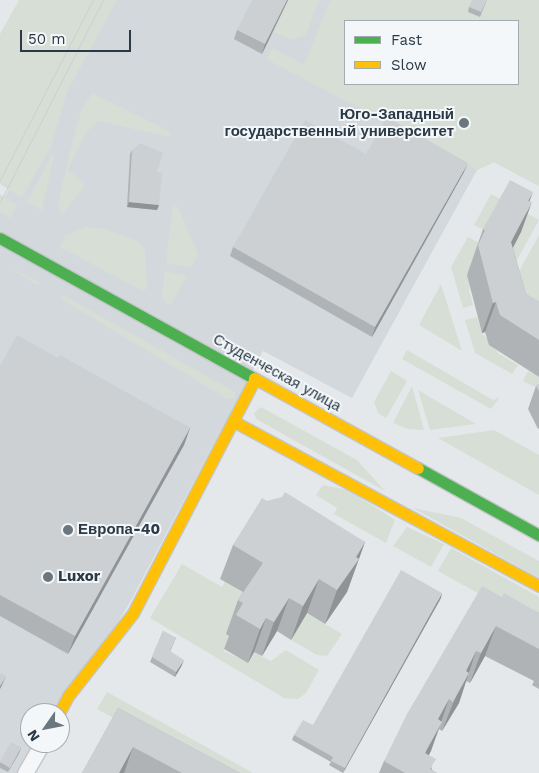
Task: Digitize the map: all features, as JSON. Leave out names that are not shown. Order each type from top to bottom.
[{"type":"street","name":"Студенческая улица","points":[[0,238],[539,535]]},
{"type":"street","points":[[65,703],[73,689],[133,613],[255,379]]},
{"type":"street","points":[[233,421],[539,586]]},
{"type":"street","points":[[25,773],[36,753]]},
{"type":"shaded area","points":[[19,0],[117,0],[67,92],[51,146],[22,198],[0,184],[0,34]]},
{"type":"shaded area","points":[[111,0],[539,0],[539,186],[494,162],[477,170],[352,398],[263,351],[128,606],[66,703],[20,703],[20,753],[43,753],[32,773],[0,773],[0,206]]},
{"type":"shaded area","points":[[288,0],[319,0],[306,35],[292,40],[273,32]]},
{"type":"shaded area","name":"Юго-Западный государственный университет","points":[[330,0],[539,0],[539,186],[494,162],[477,170],[266,59],[272,48],[304,65]]},
{"type":"shaded area","points":[[92,93],[171,132],[169,137],[99,121],[87,131],[68,169],[85,186],[62,214],[58,204],[73,138],[82,109]]},
{"type":"shaded area","points":[[55,150],[42,211],[27,202]]},
{"type":"shaded area","points":[[0,194],[17,205],[10,218],[0,212]]},
{"type":"shaded area","points":[[491,194],[539,220],[511,271],[496,279],[521,233],[486,231],[474,225]]},
{"type":"shaded area","points":[[173,206],[178,207],[198,254],[191,268],[166,263]]},
{"type":"shaded area","points":[[87,227],[105,229],[137,241],[145,249],[147,288],[143,291],[60,247],[66,235]]},
{"type":"shaded area","points":[[539,235],[539,315],[529,310],[519,271]]},
{"type":"shaded area","points":[[468,237],[480,243],[469,290],[473,305],[463,308],[451,267]]},
{"type":"shaded area","points":[[9,267],[39,282],[39,283],[37,285]]},
{"type":"shaded area","points":[[165,271],[187,276],[171,304],[167,304],[162,297]]},
{"type":"shaded area","points":[[441,284],[462,351],[419,325]]},
{"type":"shaded area","points":[[63,295],[235,392],[235,399],[227,399],[61,299]]},
{"type":"shaded area","points":[[477,317],[482,333],[499,354],[518,365],[512,374],[475,353],[465,320]]},
{"type":"shaded area","points":[[407,350],[493,400],[500,397],[491,409],[402,359]]},
{"type":"shaded area","points":[[391,371],[407,381],[386,418],[378,413],[374,402]]},
{"type":"shaded area","points":[[528,371],[539,377],[539,385],[535,387],[523,381]]},
{"type":"shaded area","points":[[412,386],[424,430],[408,429],[393,423]]},
{"type":"shaded area","points":[[418,390],[476,424],[430,430]]},
{"type":"shaded area","points":[[261,407],[357,460],[385,491],[256,419],[254,413]]},
{"type":"shaded area","points":[[494,430],[539,455],[539,495],[438,438]]},
{"type":"shaded area","points":[[323,485],[348,490],[395,520],[386,543],[334,514],[337,508],[316,495]]},
{"type":"shaded area","points":[[413,508],[461,518],[539,561],[539,578]]},
{"type":"shaded area","points":[[407,527],[444,544],[431,567],[393,546]]},
{"type":"shaded area","points":[[451,548],[539,597],[539,627],[438,571]]},
{"type":"shaded area","points":[[182,564],[222,587],[225,582],[253,598],[233,638],[223,651],[248,662],[254,652],[271,661],[286,650],[319,670],[306,693],[298,699],[284,698],[150,618]]},
{"type":"shaded area","points":[[304,612],[342,634],[327,656],[317,655],[291,640]]},
{"type":"shaded area","points":[[107,692],[253,773],[214,773],[97,709]]},
{"type":"building","points":[[252,0],[287,0],[265,44],[237,30]]},
{"type":"building","points":[[472,0],[487,0],[481,12],[469,7]]},
{"type":"building","points":[[387,117],[468,163],[375,327],[233,247],[305,120],[366,154]]},
{"type":"building","points":[[140,143],[163,153],[157,172],[162,173],[159,205],[129,202],[132,150]]},
{"type":"building","points":[[510,180],[533,192],[528,201],[532,202],[511,242],[526,294],[539,302],[539,340],[500,315],[496,302],[493,303],[478,245],[485,230],[483,229]]},
{"type":"building","name":"Европа-40","points":[[17,335],[58,358],[60,355],[190,428],[75,636],[0,595],[0,366]]},
{"type":"building","points":[[285,492],[365,542],[356,557],[359,559],[337,590],[319,579],[303,606],[289,598],[274,622],[266,618],[260,629],[236,615],[243,603],[238,600],[263,563],[233,545],[262,498],[267,501],[282,497]]},
{"type":"building","points":[[401,570],[442,593],[345,768],[331,761],[333,757],[294,735],[303,720],[313,725]]},
{"type":"building","points":[[482,586],[502,597],[504,593],[539,613],[539,649],[496,626],[481,653],[476,651],[466,671],[469,673],[453,702],[449,699],[438,719],[442,722],[425,753],[436,759],[430,769],[437,773],[405,773],[384,761],[407,714]]},
{"type":"building","points":[[163,631],[176,638],[170,651],[184,660],[176,672],[152,657]]},
{"type":"building","points":[[0,673],[6,676],[0,686]]},
{"type":"building","points":[[118,708],[240,773],[182,773],[133,747],[119,773],[82,773]]},
{"type":"building","points":[[11,743],[20,748],[10,768],[0,762]]},
{"type":"tram line","points":[[0,180],[93,0]]},
{"type":"tram line","points":[[0,202],[103,0]]},
{"type":"traffic: fast","points":[[0,238],[254,378]]},
{"type":"traffic: fast","points":[[418,468],[539,535]]},
{"type":"traffic: slow","points":[[254,378],[418,468]]},
{"type":"traffic: slow","points":[[64,703],[133,613],[255,379]]},
{"type":"traffic: slow","points":[[233,421],[539,586]]},
{"type":"place","name":"Юго-Западный государственный университет","points":[[464,123]]},
{"type":"place","name":"Европа-40","points":[[68,530]]},
{"type":"place","name":"Luxor","points":[[48,577]]}]
